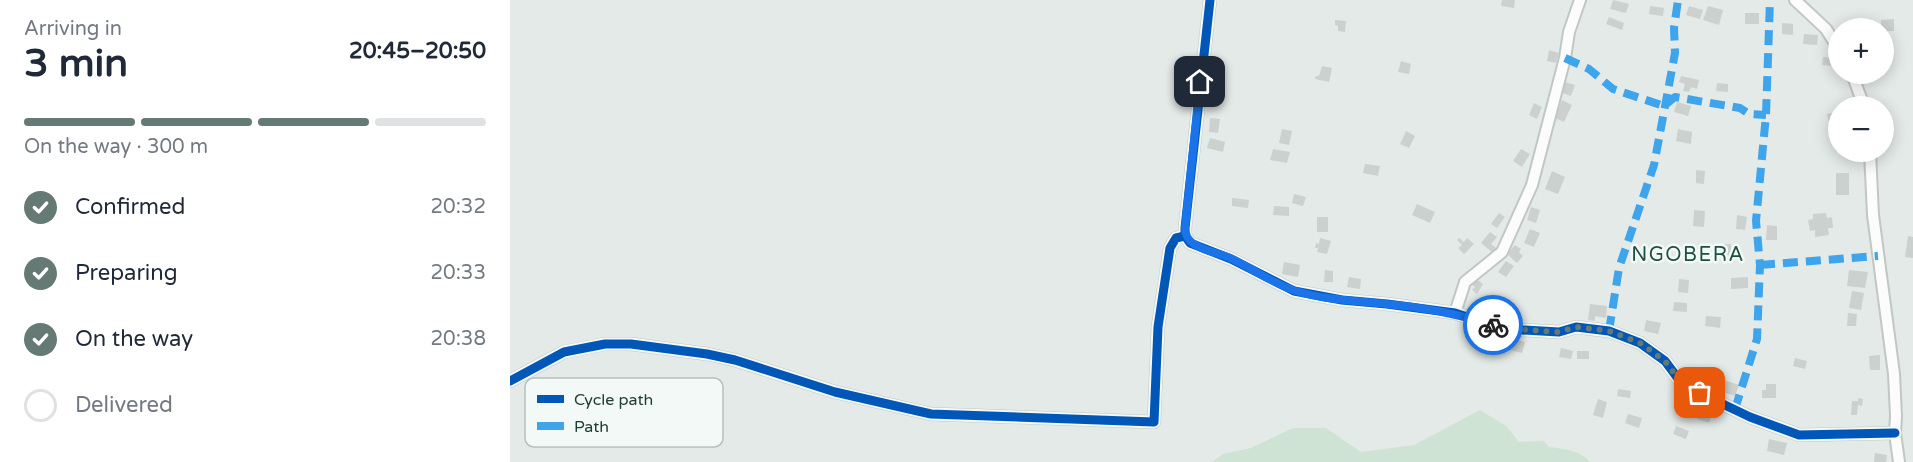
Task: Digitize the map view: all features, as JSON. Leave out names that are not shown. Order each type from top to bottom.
[{"type":"street","points":[[1210,0],[1185,236],[1190,243],[1231,259],[1294,291],[1342,300],[1455,313],[1504,328],[1559,332],[1576,327],[1609,331],[1640,343],[1665,361],[1683,385],[1750,417],[1799,435],[1895,433]]},
{"type":"street","points":[[1455,313],[1465,282],[1502,252],[1532,185],[1565,58],[1569,32],[1580,0]]},
{"type":"street","points":[[1796,0],[1828,32]]},
{"type":"street","points":[[1870,162],[1873,215],[1894,374],[1895,433],[1899,462]]},
{"type":"street","points":[[510,381],[564,352],[605,344],[631,344],[735,360],[835,392],[931,414],[1154,422],[1158,327],[1170,248],[1176,238],[1185,236]]},
{"type":"green space","points":[[1480,410],[1506,426],[1519,442],[1544,441],[1549,447],[1577,453],[1590,462],[1212,462],[1223,454],[1251,448],[1293,428],[1326,428],[1361,452],[1414,445]]},
{"type":"building","points":[[1502,0],[1515,0],[1514,8],[1501,6]]},
{"type":"building","points":[[1613,0],[1629,4],[1626,13],[1610,9]]},
{"type":"building","points":[[1650,6],[1664,8],[1663,16],[1649,14]]},
{"type":"building","points":[[1689,6],[1703,10],[1700,19],[1686,15]]},
{"type":"building","points":[[1708,6],[1723,10],[1719,25],[1703,20]]},
{"type":"building","points":[[1745,13],[1759,13],[1759,24],[1745,24]]},
{"type":"building","points":[[1609,17],[1624,23],[1622,30],[1606,24]]},
{"type":"building","points":[[1335,20],[1346,21],[1345,32],[1338,31]]},
{"type":"building","points":[[1782,23],[1793,24],[1793,35],[1782,34]]},
{"type":"building","points":[[1804,34],[1818,35],[1817,45],[1803,44]]},
{"type":"building","points":[[1549,50],[1559,53],[1556,63],[1547,61]]},
{"type":"building","points":[[1823,57],[1828,57],[1828,66],[1822,65]]},
{"type":"building","points":[[1401,61],[1411,64],[1409,74],[1398,72]]},
{"type":"building","points":[[1322,66],[1332,68],[1329,82],[1315,79],[1319,76]]},
{"type":"building","points":[[1681,76],[1699,80],[1697,89],[1691,87],[1689,92],[1683,91],[1685,84],[1679,82]]},
{"type":"building","points":[[1565,82],[1575,85],[1571,96],[1562,93]]},
{"type":"building","points":[[1717,83],[1728,84],[1728,92],[1716,91]]},
{"type":"building","points":[[1562,100],[1572,105],[1564,122],[1555,118]]},
{"type":"building","points":[[1677,102],[1691,106],[1688,116],[1674,112]]},
{"type":"building","points":[[1534,103],[1542,107],[1537,119],[1529,115]]},
{"type":"building","points":[[1210,118],[1220,119],[1218,133],[1209,132]]},
{"type":"building","points":[[1282,129],[1292,131],[1289,145],[1279,143]]},
{"type":"building","points":[[1678,129],[1692,132],[1691,144],[1676,141]]},
{"type":"building","points":[[1406,131],[1415,136],[1409,148],[1400,144]]},
{"type":"building","points":[[1210,138],[1225,142],[1223,152],[1207,148]]},
{"type":"building","points":[[1273,149],[1290,152],[1287,163],[1270,160]]},
{"type":"building","points":[[1521,149],[1530,154],[1522,167],[1513,161]]},
{"type":"building","points":[[1365,164],[1380,166],[1378,176],[1363,173]]},
{"type":"building","points":[[1696,170],[1705,171],[1704,184],[1696,183]]},
{"type":"building","points":[[1552,171],[1565,177],[1558,194],[1545,189]]},
{"type":"building","points":[[1836,173],[1849,173],[1849,195],[1836,195]]},
{"type":"building","points":[[1294,194],[1306,197],[1303,206],[1292,203]]},
{"type":"building","points":[[1232,198],[1249,200],[1248,208],[1232,206]]},
{"type":"building","points":[[1417,204],[1435,212],[1430,223],[1412,215]]},
{"type":"building","points":[[1274,206],[1289,207],[1289,216],[1273,215]]},
{"type":"building","points":[[1531,207],[1540,210],[1536,223],[1527,220]]},
{"type":"building","points":[[1694,210],[1705,211],[1704,227],[1693,226]]},
{"type":"building","points":[[1499,213],[1505,217],[1497,228],[1491,224]]},
{"type":"building","points":[[1826,213],[1827,218],[1832,217],[1833,228],[1828,228],[1829,235],[1815,237],[1815,230],[1810,231],[1808,220],[1813,219],[1813,214]]},
{"type":"building","points":[[1737,215],[1747,217],[1745,230],[1736,229]]},
{"type":"building","points":[[1317,217],[1328,217],[1328,232],[1317,232]]},
{"type":"building","points":[[1767,225],[1777,226],[1777,240],[1766,240]]},
{"type":"building","points":[[1530,229],[1540,233],[1534,247],[1524,243]]},
{"type":"building","points":[[1490,232],[1497,237],[1491,244],[1496,248],[1492,252],[1481,243]]},
{"type":"building","points":[[1908,236],[1913,237],[1913,258],[1905,257]]},
{"type":"building","points":[[1320,238],[1331,241],[1327,254],[1317,252],[1318,248],[1315,248]]},
{"type":"building","points":[[1459,238],[1464,242],[1467,238],[1474,244],[1464,254],[1458,248],[1462,245],[1457,240]]},
{"type":"building","points":[[1722,244],[1731,244],[1731,259],[1722,259]]},
{"type":"building","points":[[1515,245],[1521,249],[1519,252],[1523,256],[1517,263],[1507,254]]},
{"type":"building","points":[[1506,261],[1514,266],[1506,277],[1498,272]]},
{"type":"building","points":[[1284,262],[1300,265],[1298,277],[1282,274]]},
{"type":"building","points":[[1325,270],[1333,271],[1333,282],[1324,282]]},
{"type":"building","points":[[1849,270],[1868,272],[1865,288],[1847,286]]},
{"type":"building","points":[[1349,277],[1361,279],[1360,289],[1347,287]]},
{"type":"building","points":[[1748,277],[1748,288],[1731,289],[1731,278]]},
{"type":"building","points":[[1475,278],[1483,284],[1477,294],[1472,290],[1475,287],[1471,284]]},
{"type":"building","points":[[1679,279],[1689,280],[1688,293],[1678,292]]},
{"type":"building","points":[[1852,291],[1864,293],[1861,310],[1849,308]]},
{"type":"building","points":[[1674,302],[1687,303],[1687,312],[1673,311]]},
{"type":"building","points":[[1590,304],[1607,306],[1606,318],[1595,316],[1595,321],[1588,320]]},
{"type":"building","points":[[1848,313],[1857,314],[1856,326],[1847,326]]},
{"type":"building","points":[[1706,316],[1721,317],[1720,328],[1705,326]]},
{"type":"building","points":[[1646,320],[1661,323],[1658,334],[1644,331]]},
{"type":"building","points":[[1492,335],[1507,339],[1504,348],[1489,344]]},
{"type":"building","points":[[1509,338],[1525,342],[1522,353],[1506,349]]},
{"type":"building","points":[[1561,348],[1573,351],[1571,359],[1559,357]]},
{"type":"building","points":[[1577,351],[1589,351],[1589,359],[1577,359]]},
{"type":"building","points":[[1880,355],[1880,370],[1870,370],[1869,356]]},
{"type":"building","points":[[1795,358],[1807,361],[1805,369],[1793,366]]},
{"type":"building","points":[[1721,379],[1739,385],[1735,396],[1717,390]]},
{"type":"building","points":[[1766,384],[1776,384],[1776,398],[1762,398],[1762,390],[1766,390]]},
{"type":"building","points":[[1618,389],[1631,391],[1630,398],[1617,396]]},
{"type":"building","points":[[1858,398],[1863,399],[1862,406],[1858,405],[1857,415],[1851,415],[1852,401],[1858,401]]},
{"type":"building","points":[[1598,399],[1607,402],[1603,418],[1593,415]]},
{"type":"building","points":[[1699,410],[1712,414],[1709,423],[1697,419]]},
{"type":"building","points":[[1628,414],[1642,418],[1639,428],[1625,423]]},
{"type":"building","points":[[1676,426],[1689,431],[1686,439],[1673,434]]},
{"type":"building","points":[[1769,439],[1787,443],[1784,455],[1767,451]]},
{"type":"building","points":[[1875,453],[1887,455],[1886,462],[1874,462]]},
{"type":"marked path","points":[[1609,331],[1619,268],[1654,165],[1675,53],[1674,28],[1678,0]]},
{"type":"marked path","points":[[1735,409],[1757,339],[1760,265],[1756,221],[1766,115],[1770,0]]},
{"type":"marked path","points":[[1565,58],[1589,69],[1613,89],[1664,106],[1675,97],[1740,108],[1749,114],[1766,115]]},
{"type":"marked path","points":[[1760,265],[1878,256]]},
{"type":"cycle path","points":[[1210,0],[1185,228],[1185,236],[1190,243],[1231,259],[1294,291],[1342,300],[1455,313],[1504,329],[1559,332],[1576,327],[1609,331],[1640,343],[1665,361],[1683,385],[1750,417],[1799,435],[1895,433]]},
{"type":"cycle path","points":[[510,381],[564,352],[605,344],[631,344],[735,360],[835,392],[931,414],[1154,422],[1158,327],[1170,248],[1176,238],[1185,236]]},
{"type":"way so far","points":[[1493,325],[1504,328],[1559,332],[1576,327],[1609,331],[1640,343],[1665,361],[1683,385],[1700,393]]},
{"type":"district","name":"NGOBERA","points":[[1688,254]]},
{"type":"route","points":[[1200,82],[1185,228],[1185,236],[1190,243],[1231,259],[1294,291],[1342,300],[1455,313],[1493,325]]}]
